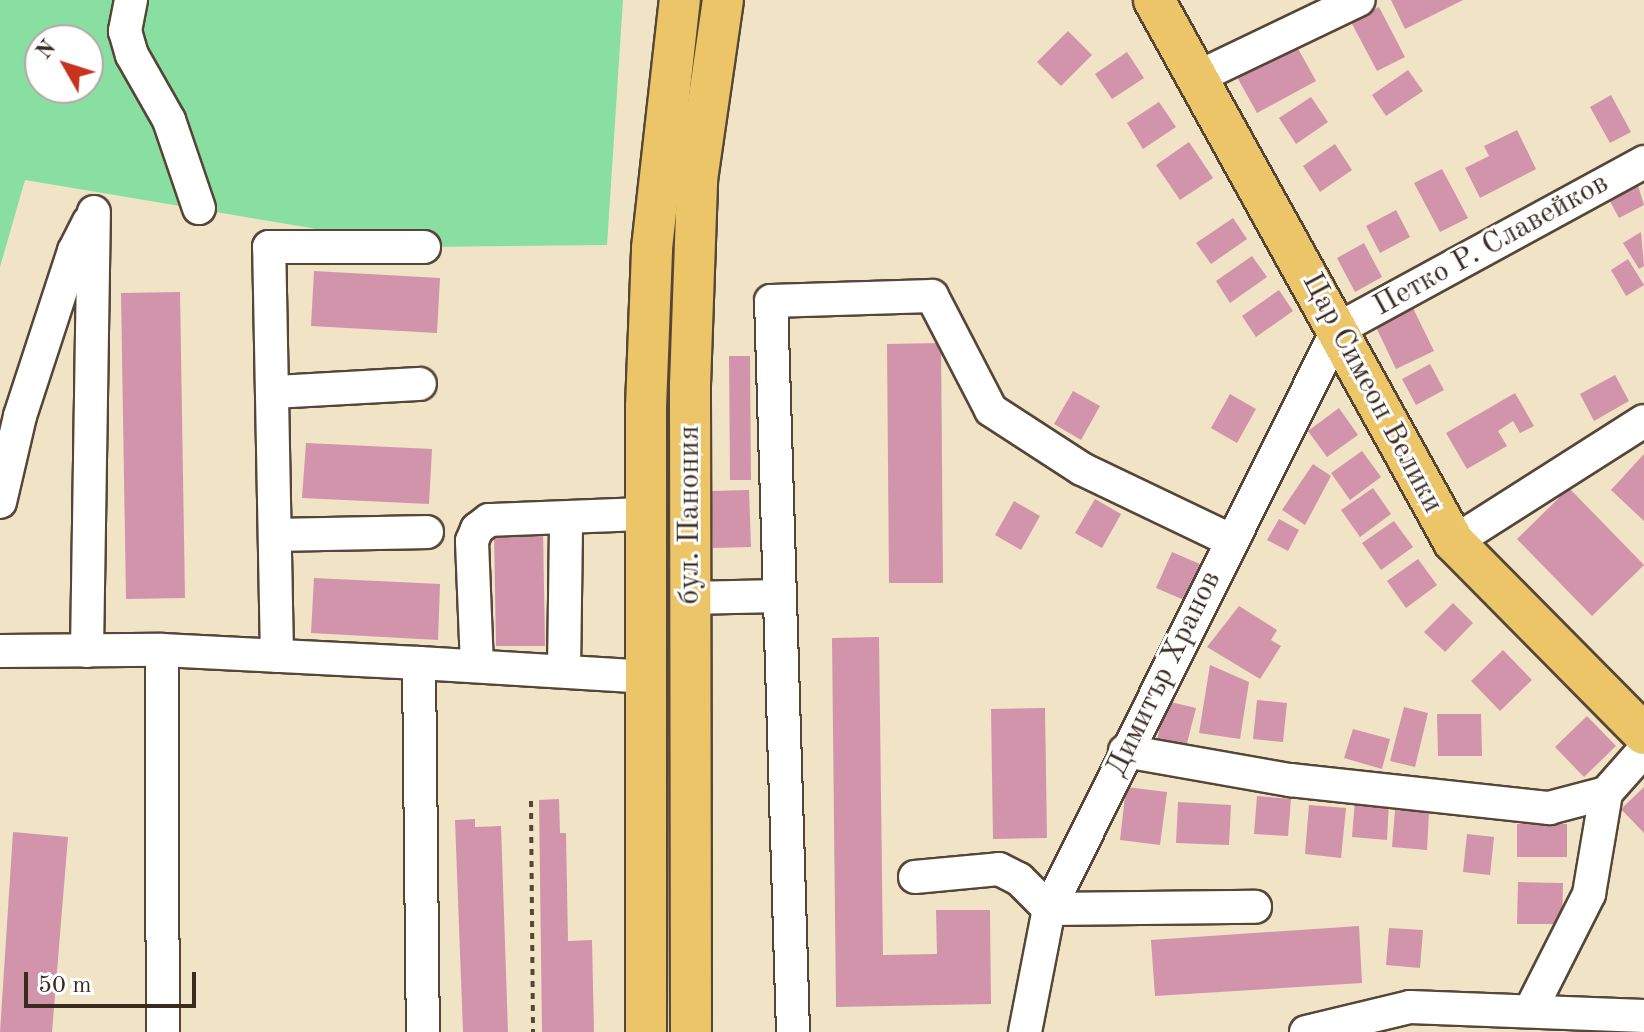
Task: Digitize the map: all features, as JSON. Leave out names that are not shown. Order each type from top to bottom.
[{"type":"main road","name":"бул. Панония","points":[[646,1032],[646,514],[652,248],[680,0]]},
{"type":"main road","name":"бул. Панония","points":[[691,1032],[690,598],[697,180],[723,0]]},
{"type":"main road","name":"Цар Симеон Велики","points":[[1158,3],[1454,542],[1644,734]]},
{"type":"street","points":[[131,0],[125,31],[132,55],[169,120],[199,208]]},
{"type":"street","points":[[1198,77],[1359,0]]},
{"type":"street","name":"Петко Р. Славейков","points":[[1338,329],[1644,162]]},
{"type":"street","points":[[0,502],[20,416],[54,311],[74,251],[94,212],[87,651]]},
{"type":"street","points":[[277,656],[275,392],[269,247],[424,247]]},
{"type":"street","points":[[793,1032],[771,301],[932,296],[991,410],[1082,469],[1230,540]]},
{"type":"street","name":"Димитър Хранов","points":[[1025,1032],[1049,909],[1230,540],[1338,329]]},
{"type":"street","points":[[275,392],[420,384]]},
{"type":"street","points":[[1454,542],[1644,421]]},
{"type":"street","points":[[477,666],[472,541],[477,529],[489,520],[646,514]]},
{"type":"street","points":[[564,671],[566,519]]},
{"type":"street","points":[[276,535],[427,532]]},
{"type":"street","points":[[690,598],[778,596]]},
{"type":"street","points":[[162,650],[163,1032]]},
{"type":"street","points":[[0,651],[162,650],[646,677]]},
{"type":"street","points":[[419,663],[423,1032]]},
{"type":"street","points":[[1531,1009],[1589,894],[1606,793],[1644,750]]},
{"type":"street","points":[[1125,751],[1290,780],[1549,808],[1606,793]]},
{"type":"street","points":[[915,877],[999,869],[1019,879],[1049,909],[1255,907]]},
{"type":"street","points":[[1306,1032],[1350,1025],[1410,1007],[1531,1009],[1571,1022],[1644,1016]]},
{"type":"path","points":[[531,801],[533,1032]]},
{"type":"green space","points":[[0,0],[623,0],[607,245],[424,247],[25,180],[0,267]]},
{"type":"building","points":[[1391,0],[1463,0],[1405,29]]},
{"type":"building","points":[[1379,7],[1405,57],[1377,71],[1351,22]]},
{"type":"building","points":[[1068,31],[1092,55],[1061,86],[1037,62]]},
{"type":"building","points":[[1296,45],[1316,81],[1257,113],[1237,77]]},
{"type":"building","points":[[1127,52],[1144,78],[1112,99],[1095,74]]},
{"type":"building","points":[[1408,70],[1423,91],[1386,116],[1372,95]]},
{"type":"building","points":[[1611,95],[1631,132],[1610,143],[1590,107]]},
{"type":"building","points":[[1311,97],[1328,122],[1296,144],[1279,118]]},
{"type":"building","points":[[1159,102],[1176,127],[1143,149],[1127,123]]},
{"type":"building","points":[[1517,130],[1536,169],[1480,198],[1465,168],[1489,156],[1484,146]]},
{"type":"building","points":[[1189,142],[1213,178],[1180,200],[1156,165]]},
{"type":"building","points":[[1335,144],[1352,170],[1320,192],[1303,166]]},
{"type":"building","points":[[1442,169],[1468,218],[1440,232],[1414,183]]},
{"type":"building","points":[[1635,176],[1644,205],[1619,218],[1605,192]]},
{"type":"building","points":[[1396,210],[1410,237],[1380,253],[1366,226]]},
{"type":"building","points":[[1233,218],[1247,239],[1211,264],[1196,243]]},
{"type":"building","points":[[1641,232],[1644,266],[1639,269],[1623,243]]},
{"type":"building","points":[[1364,243],[1382,277],[1355,292],[1337,258]]},
{"type":"building","points":[[1252,256],[1267,277],[1230,303],[1216,281]]},
{"type":"building","points":[[1628,259],[1644,285],[1626,296],[1611,270]]},
{"type":"building","points":[[314,271],[440,278],[437,333],[311,326]]},
{"type":"building","points":[[1279,290],[1293,311],[1256,337],[1242,316]]},
{"type":"building","points":[[180,292],[185,598],[126,599],[121,293]]},
{"type":"building","points":[[1412,306],[1434,351],[1396,369],[1375,325]]},
{"type":"building","points":[[941,343],[943,583],[889,583],[887,344]]},
{"type":"building","points":[[729,356],[750,356],[751,480],[730,480]]},
{"type":"building","points":[[1430,364],[1444,390],[1416,405],[1402,379]]},
{"type":"building","points":[[1615,375],[1629,401],[1594,421],[1580,394]]},
{"type":"building","points":[[1073,391],[1100,406],[1081,440],[1054,424]]},
{"type":"building","points":[[1515,393],[1534,426],[1520,433],[1513,421],[1498,431],[1507,446],[1467,469],[1446,433]]},
{"type":"building","points":[[1230,394],[1256,409],[1237,443],[1211,428]]},
{"type":"building","points":[[1339,408],[1358,435],[1327,457],[1308,431]]},
{"type":"building","points":[[306,443],[432,449],[429,504],[302,498]]},
{"type":"building","points":[[1362,451],[1381,477],[1350,500],[1331,473]]},
{"type":"building","points":[[1644,454],[1644,521],[1611,490]]},
{"type":"building","points":[[1313,464],[1331,476],[1305,525],[1282,510]]},
{"type":"building","points":[[1373,488],[1391,514],[1360,537],[1341,510]]},
{"type":"building","points":[[1569,488],[1644,565],[1592,616],[1517,539]]},
{"type":"building","points":[[749,490],[751,547],[713,548],[711,491]]},
{"type":"building","points":[[1095,499],[1121,514],[1102,548],[1075,533]]},
{"type":"building","points":[[1014,501],[1040,516],[1021,550],[995,535]]},
{"type":"building","points":[[1279,519],[1299,530],[1288,551],[1267,540]]},
{"type":"building","points":[[1394,521],[1413,547],[1381,570],[1362,543]]},
{"type":"building","points":[[543,529],[545,646],[496,646],[494,530]]},
{"type":"building","points":[[1172,552],[1200,564],[1184,600],[1156,588]]},
{"type":"building","points":[[1418,559],[1437,585],[1406,608],[1387,581]]},
{"type":"building","points":[[314,578],[440,584],[438,640],[311,633]]},
{"type":"building","points":[[1453,603],[1473,623],[1445,652],[1424,632]]},
{"type":"building","points":[[1239,606],[1277,630],[1271,640],[1281,646],[1260,679],[1207,647]]},
{"type":"building","points":[[879,637],[883,955],[937,954],[936,910],[990,910],[991,1004],[836,1007],[832,638]]},
{"type":"building","points":[[1503,650],[1532,680],[1500,711],[1471,681]]},
{"type":"building","points":[[1210,665],[1249,682],[1240,739],[1199,733]]},
{"type":"building","points":[[1257,700],[1287,703],[1283,742],[1253,739]]},
{"type":"building","points":[[1166,701],[1196,708],[1186,747],[1157,740]]},
{"type":"building","points":[[1404,707],[1428,713],[1415,767],[1390,761]]},
{"type":"building","points":[[1045,708],[1047,838],[993,839],[991,709]]},
{"type":"building","points":[[1437,714],[1481,714],[1482,756],[1438,756]]},
{"type":"building","points":[[1587,716],[1616,746],[1584,777],[1555,747]]},
{"type":"building","points":[[1353,729],[1390,739],[1382,769],[1344,758]]},
{"type":"building","points":[[1126,787],[1167,792],[1160,845],[1120,840]]},
{"type":"building","points":[[1644,787],[1644,833],[1621,809]]},
{"type":"building","points":[[1257,796],[1291,799],[1288,836],[1254,834]]},
{"type":"building","points":[[559,799],[560,833],[566,833],[568,941],[592,940],[594,1032],[542,1032],[539,800]]},
{"type":"building","points":[[1355,800],[1389,802],[1387,840],[1352,837]]},
{"type":"building","points":[[1178,802],[1231,805],[1229,845],[1176,843]]},
{"type":"building","points":[[1309,805],[1346,808],[1341,858],[1305,854]]},
{"type":"building","points":[[1395,810],[1429,812],[1427,850],[1392,847]]},
{"type":"building","points":[[475,819],[475,827],[501,826],[508,1032],[463,1032],[455,820]]},
{"type":"building","points":[[1517,824],[1567,824],[1567,857],[1517,857]]},
{"type":"building","points":[[13,832],[68,837],[52,1032],[0,1032]]},
{"type":"building","points":[[1467,834],[1494,837],[1490,875],[1463,872]]},
{"type":"building","points":[[1518,882],[1563,883],[1562,924],[1517,924]]},
{"type":"building","points":[[1359,926],[1362,983],[1155,996],[1151,940]]},
{"type":"building","points":[[1389,928],[1423,930],[1420,968],[1386,965]]}]
